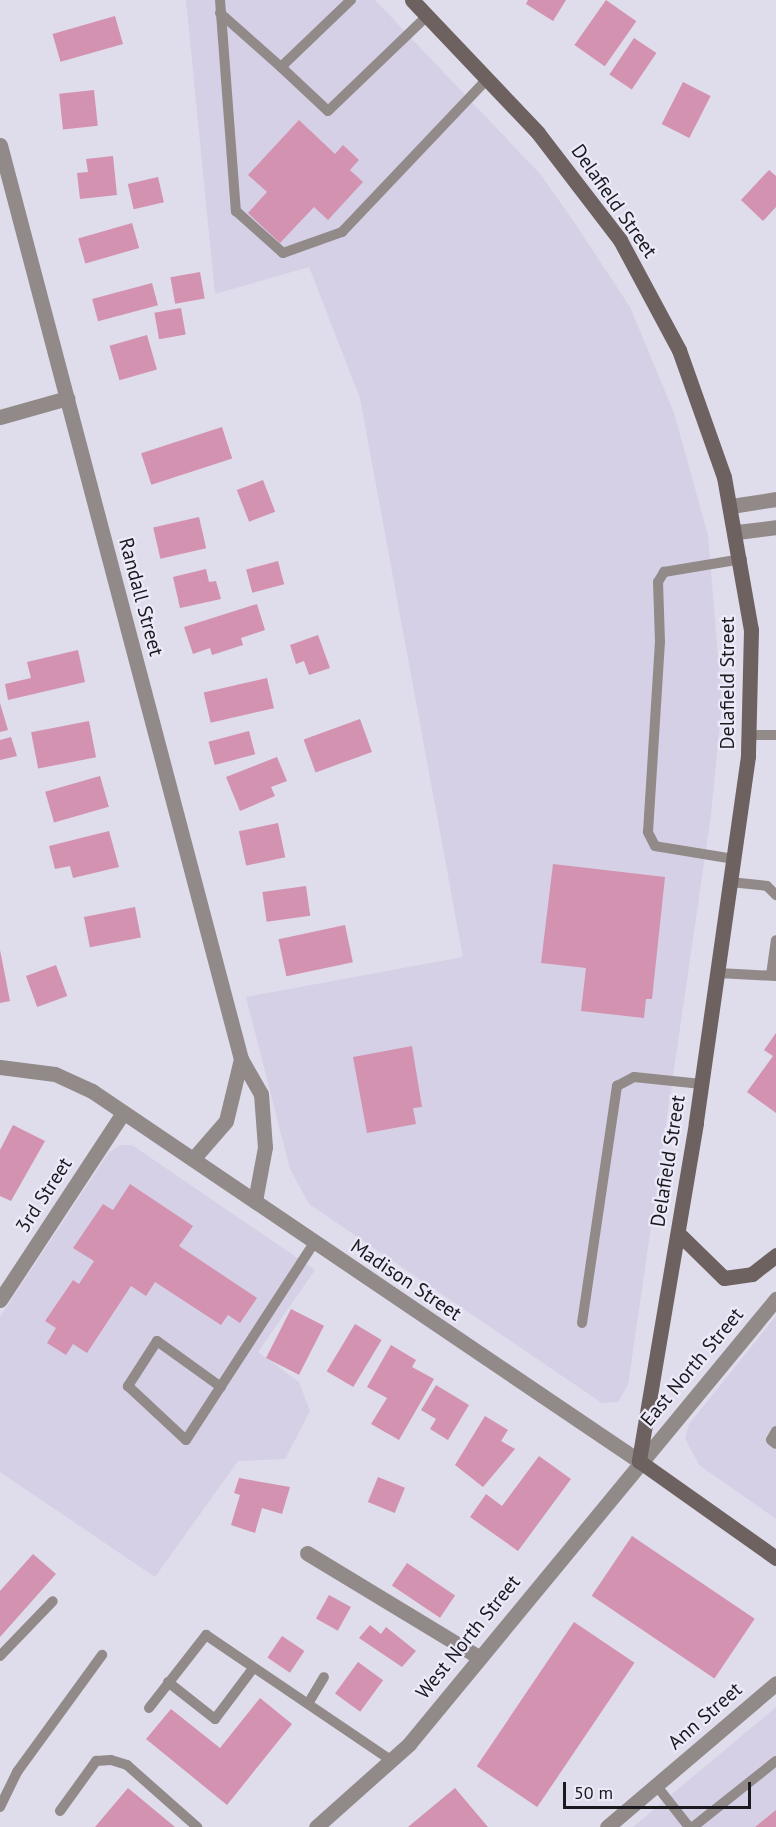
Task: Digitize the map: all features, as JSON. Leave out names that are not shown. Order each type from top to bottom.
[{"type":"main road","name":"Delafield Street","points":[[412,0],[584,188],[658,304],[703,407],[731,506],[742,558],[751,630],[750,735],[702,1084],[639,1461]]},
{"type":"main road","points":[[678,1233],[724,1278],[752,1274],[776,1255]]},
{"type":"main road","name":"Madison Street","points":[[639,1461],[776,1558]]},
{"type":"street","name":"Randall Street","points":[[0,145],[241,1059],[261,1094],[265,1114],[265,1147],[255,1202]]},
{"type":"street","points":[[0,417],[67,398]]},
{"type":"street","points":[[731,506],[776,500]]},
{"type":"street","points":[[737,532],[776,527]]},
{"type":"street","name":"Randall Street","points":[[193,1159],[226,1121],[241,1059]]},
{"type":"street","name":"Madison Street","points":[[0,1067],[55,1074],[123,1113],[639,1461]]},
{"type":"street","name":"3rd Street","points":[[0,1300],[123,1113]]},
{"type":"street","name":"East North Street","points":[[639,1461],[776,1299]]},
{"type":"street","name":"West North Street","points":[[316,1827],[392,1761],[639,1461]]},
{"type":"street","points":[[307,1553],[479,1657]]},
{"type":"street","name":"Ann Street","points":[[607,1827],[776,1683]]},
{"type":"lane","points":[[220,0],[236,211],[283,253],[342,232],[486,79]]},
{"type":"lane","points":[[281,67],[351,0]]},
{"type":"lane","points":[[220,13],[328,111],[427,16]]},
{"type":"lane","points":[[734,859],[655,846],[648,832],[660,642],[658,582],[664,572],[742,558]]},
{"type":"lane","points":[[750,735],[776,735]]},
{"type":"lane","points":[[730,882],[767,886],[776,895]]},
{"type":"lane","points":[[718,973],[773,975],[776,940]]},
{"type":"lane","points":[[582,1323],[617,1086],[634,1077],[702,1084]]},
{"type":"lane","points":[[221,1387],[157,1341],[128,1386],[186,1440],[221,1387],[314,1243]]},
{"type":"lane","points":[[776,1431],[771,1440],[776,1444]]},
{"type":"lane","points":[[0,1656],[53,1601]]},
{"type":"lane","points":[[149,1708],[206,1635],[251,1671],[309,1702],[392,1761]]},
{"type":"lane","points":[[0,1807],[17,1772],[102,1655]]},
{"type":"lane","points":[[168,1682],[214,1719],[251,1671]]},
{"type":"lane","points":[[309,1702],[324,1677]]},
{"type":"lane","points":[[60,1811],[96,1761],[111,1760],[127,1765],[197,1827]]},
{"type":"lane","points":[[656,1785],[691,1827],[776,1761]]},
{"type":"shaded area","points":[[186,0],[375,0],[541,175],[630,307],[674,413],[708,535],[722,703],[711,815],[628,1385],[618,1402],[602,1403],[309,1204],[290,1169],[246,997],[463,957],[360,398],[309,267],[215,294]]},
{"type":"shaded area","points":[[121,1145],[132,1145],[315,1270],[258,1352],[299,1382],[310,1411],[285,1459],[238,1461],[155,1577],[0,1472],[0,1317],[109,1152]]},
{"type":"shaded area","points":[[776,1316],[776,1519],[699,1465],[685,1438],[689,1424]]},
{"type":"shaded area","points":[[776,1707],[776,1827],[633,1827]]},
{"type":"building","points":[[528,0],[566,0],[553,21],[526,4]]},
{"type":"building","points":[[606,0],[636,21],[605,66],[574,45]]},
{"type":"building","points":[[115,16],[123,44],[61,62],[53,34]]},
{"type":"building","points":[[634,38],[656,53],[632,90],[609,74]]},
{"type":"building","points":[[683,82],[711,96],[689,138],[662,124]]},
{"type":"building","points":[[94,90],[98,126],[63,129],[59,94]]},
{"type":"building","points":[[299,120],[335,154],[343,145],[359,160],[350,170],[363,182],[328,220],[314,207],[280,243],[248,213],[267,192],[248,175]]},
{"type":"building","points":[[113,156],[117,195],[80,199],[77,173],[88,172],[86,159]]},
{"type":"building","points":[[769,170],[776,176],[776,207],[763,221],[741,200]]},
{"type":"building","points":[[158,177],[164,202],[134,209],[128,184]]},
{"type":"building","points":[[132,223],[139,248],[85,263],[78,238]]},
{"type":"building","points":[[200,272],[205,299],[175,304],[170,277]]},
{"type":"building","points":[[152,283],[158,305],[98,321],[92,299]]},
{"type":"building","points":[[181,308],[186,335],[159,339],[154,313]]},
{"type":"building","points":[[147,335],[157,370],[119,380],[110,346]]},
{"type":"building","points":[[222,427],[232,458],[151,485],[141,453]]},
{"type":"building","points":[[263,480],[275,512],[249,522],[237,490]]},
{"type":"building","points":[[199,517],[206,548],[160,559],[153,528]]},
{"type":"building","points":[[278,561],[284,584],[252,593],[246,570]]},
{"type":"building","points":[[206,569],[209,582],[216,581],[221,599],[180,608],[173,577]]},
{"type":"building","points":[[257,604],[265,630],[241,638],[243,645],[212,655],[210,648],[193,654],[184,627]]},
{"type":"building","points":[[318,635],[330,668],[309,675],[304,661],[296,664],[290,645]]},
{"type":"building","points":[[78,650],[85,682],[8,700],[5,684],[31,678],[27,662]]},
{"type":"building","points":[[267,678],[274,708],[211,723],[204,693]]},
{"type":"building","points":[[0,703],[8,730],[0,732]]},
{"type":"building","points":[[360,719],[372,752],[316,772],[304,740]]},
{"type":"building","points":[[89,721],[96,757],[38,769],[31,732]]},
{"type":"building","points":[[249,731],[255,754],[215,765],[208,742]]},
{"type":"building","points":[[11,737],[17,756],[0,760],[0,740]]},
{"type":"building","points":[[277,757],[287,781],[271,787],[275,796],[240,811],[226,777]]},
{"type":"building","points":[[100,776],[109,807],[54,822],[45,792]]},
{"type":"building","points":[[278,823],[285,857],[246,866],[239,831]]},
{"type":"building","points":[[109,831],[119,867],[73,878],[70,866],[55,869],[49,846]]},
{"type":"building","points":[[553,864],[665,877],[652,999],[646,999],[644,1018],[581,1011],[586,968],[541,963]]},
{"type":"building","points":[[306,886],[310,916],[267,922],[262,892]]},
{"type":"building","points":[[135,907],[141,937],[90,947],[84,917]]},
{"type":"building","points":[[345,925],[353,962],[286,976],[278,939]]},
{"type":"building","points":[[0,950],[10,1001],[0,1003]]},
{"type":"building","points":[[56,965],[67,996],[37,1007],[26,976]]},
{"type":"building","points":[[776,1033],[776,1113],[747,1092],[773,1056],[764,1050]]},
{"type":"building","points":[[412,1046],[422,1107],[413,1108],[416,1124],[367,1133],[353,1057]]},
{"type":"building","points":[[13,1125],[45,1141],[11,1201],[0,1196],[0,1150]]},
{"type":"building","points":[[130,1184],[193,1226],[179,1246],[257,1298],[240,1323],[228,1315],[221,1325],[155,1282],[146,1296],[131,1286],[87,1353],[73,1344],[66,1355],[47,1343],[56,1328],[45,1321],[73,1280],[79,1284],[94,1261],[73,1248],[103,1204],[113,1210]]},
{"type":"building","points":[[291,1309],[324,1326],[299,1375],[266,1358]]},
{"type":"building","points":[[355,1324],[382,1340],[353,1387],[327,1371]]},
{"type":"building","points":[[391,1345],[416,1360],[412,1367],[434,1379],[399,1440],[371,1424],[387,1398],[367,1387]]},
{"type":"building","points":[[436,1385],[469,1405],[448,1440],[430,1429],[436,1419],[421,1410]]},
{"type":"building","points":[[485,1416],[508,1430],[501,1441],[515,1449],[483,1487],[455,1465]]},
{"type":"building","points":[[539,1456],[571,1479],[518,1551],[470,1517],[486,1494],[502,1506]]},
{"type":"building","points":[[378,1477],[405,1488],[395,1513],[368,1502]]},
{"type":"building","points":[[239,1478],[290,1487],[282,1514],[262,1508],[255,1533],[231,1525],[240,1495],[234,1493]]},
{"type":"building","points":[[632,1536],[755,1619],[714,1678],[592,1596]]},
{"type":"building","points":[[33,1554],[56,1574],[0,1637],[0,1591]]},
{"type":"building","points":[[407,1563],[455,1595],[440,1618],[392,1585]]},
{"type":"building","points":[[329,1595],[351,1607],[338,1631],[316,1619]]},
{"type":"building","points":[[574,1622],[635,1663],[537,1807],[477,1766]]},
{"type":"building","points":[[370,1625],[381,1634],[386,1627],[416,1651],[402,1667],[359,1638]]},
{"type":"building","points":[[282,1636],[304,1651],[290,1673],[267,1658]]},
{"type":"building","points":[[358,1662],[383,1680],[360,1712],[335,1694]]},
{"type":"building","points":[[260,1698],[292,1724],[227,1805],[146,1739],[171,1709],[220,1748]]},
{"type":"building","points":[[128,1788],[175,1827],[95,1827]]},
{"type":"building","points":[[455,1788],[488,1827],[408,1827]]},
{"type":"building","points":[[776,1810],[776,1827],[755,1827]]}]
